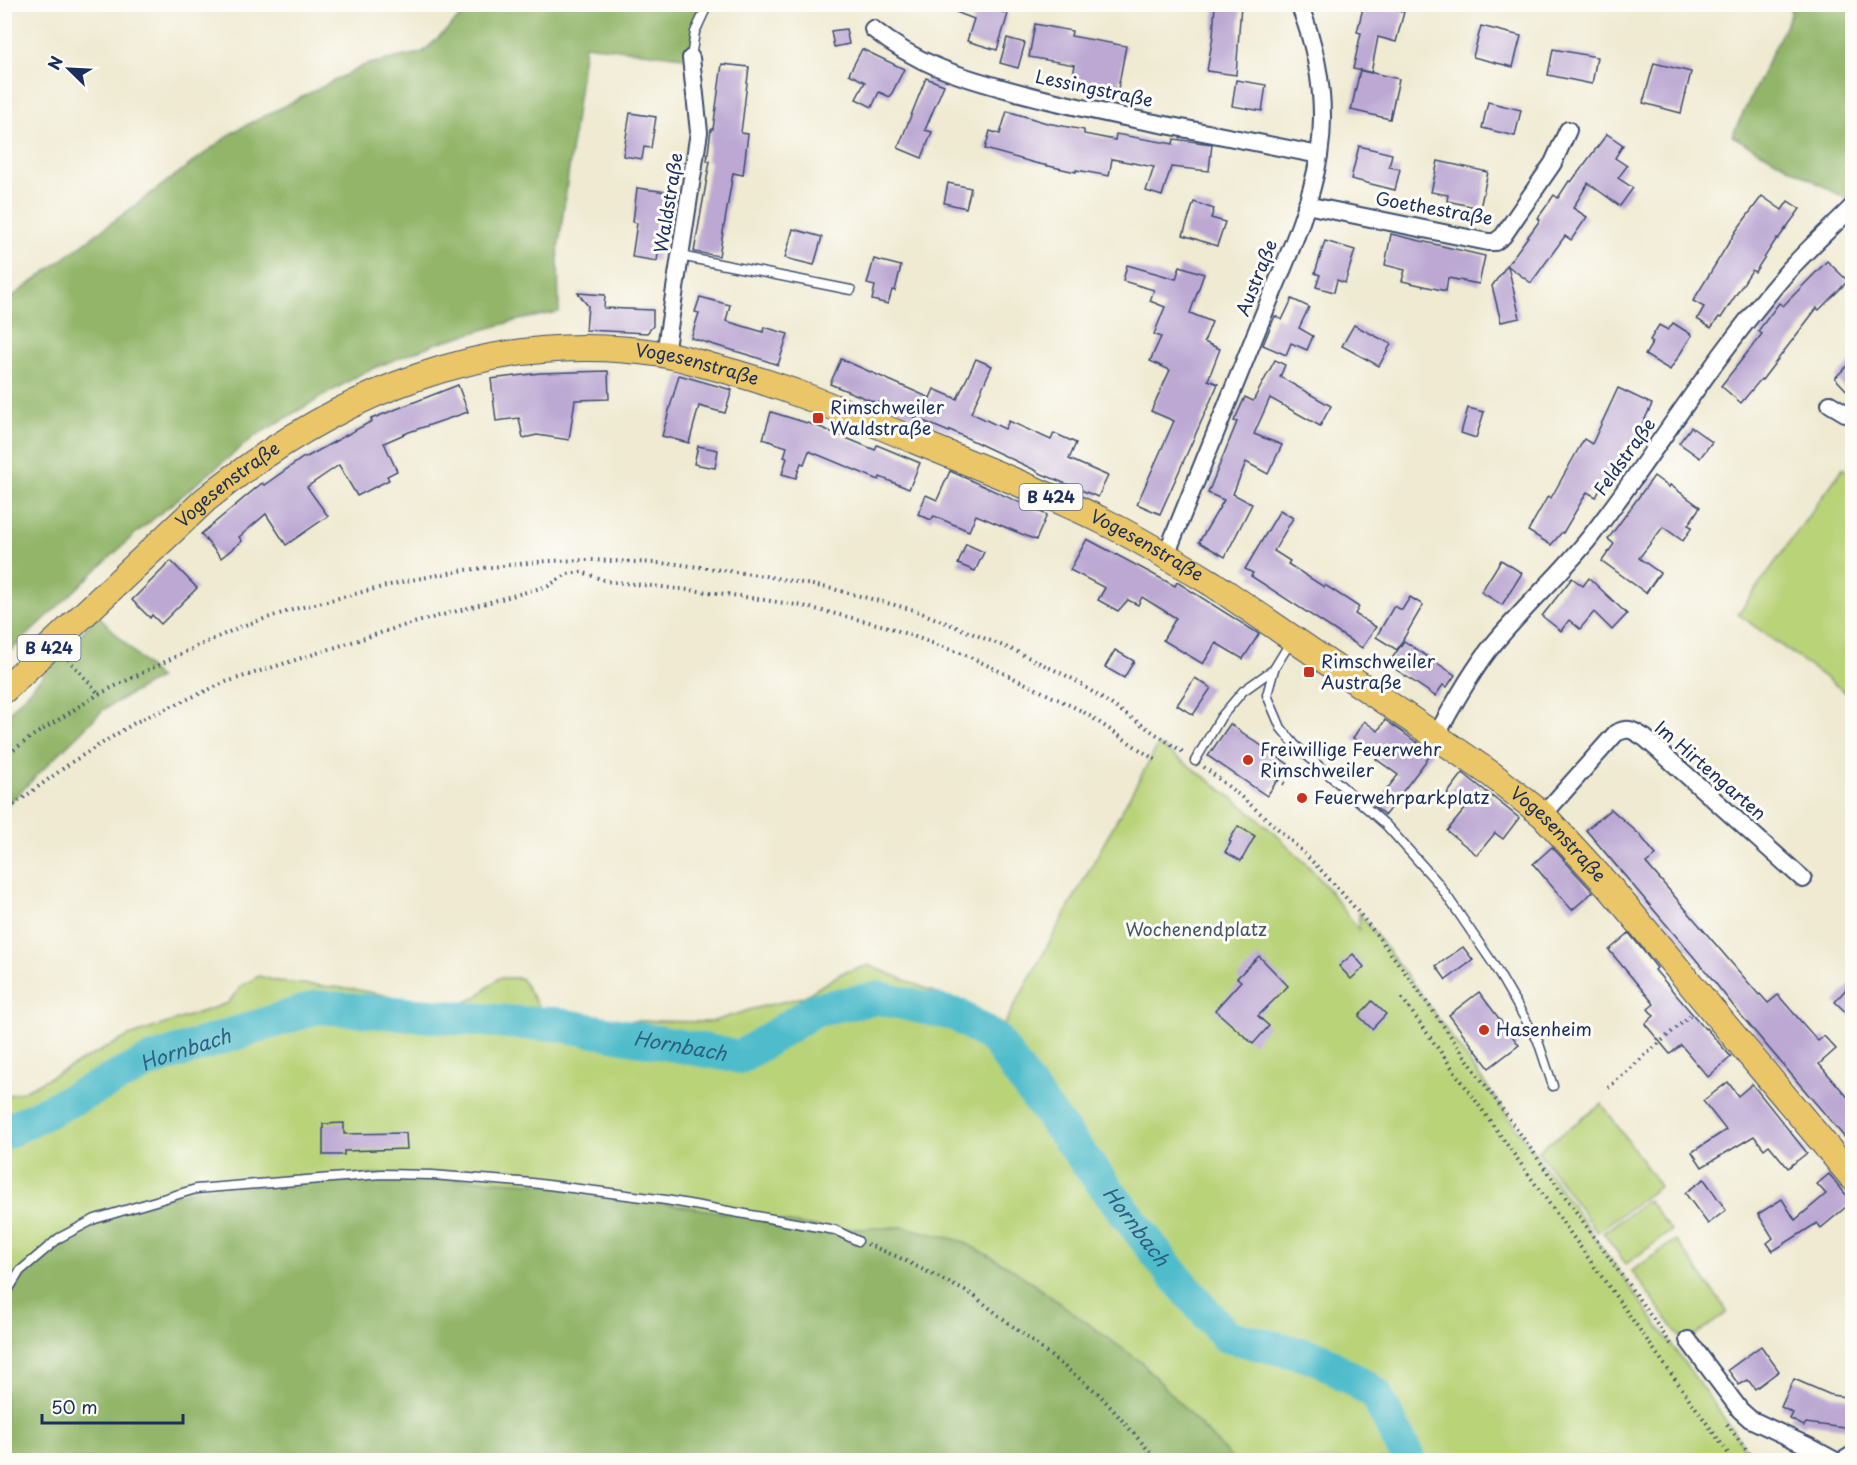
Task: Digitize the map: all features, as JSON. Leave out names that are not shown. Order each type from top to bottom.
[{"type":"main road","name":"Vogesenstraße","points":[[4,690],[206,500],[240,472],[305,429],[373,394],[439,370],[469,362],[532,351],[572,347],[620,348],[665,354],[738,373],[833,407],[1103,521],[1166,555],[1213,584],[1491,774],[1543,815],[1611,889],[1852,1177]]},
{"type":"street","name":"Austraße","points":[[1166,555],[1291,247],[1306,205],[1319,154],[1322,123],[1321,90],[1313,46],[1299,4]]},
{"type":"street","name":"Lessingstraße","points":[[873,29],[912,56],[971,80],[1090,110],[1319,154]]},
{"type":"street","name":"Waldstraße","points":[[665,354],[699,132],[691,58]]},
{"type":"street","name":"Goethestraße","points":[[1306,205],[1495,242],[1503,236],[1547,171],[1568,130]]},
{"type":"street","name":"Feldstraße","points":[[1436,736],[1488,652],[1589,538],[1756,310],[1784,276],[1852,207]]},
{"type":"street","points":[[1830,404],[1852,417]]},
{"type":"street","name":"Im Hirtengarten","points":[[1543,815],[1616,733],[1630,729],[1653,746],[1803,879]]},
{"type":"street","points":[[1681,1344],[1750,1419],[1834,1461]]},
{"type":"street","points":[[1844,1461],[1852,1455]]},
{"type":"lane","points":[[691,58],[695,32],[708,4]]},
{"type":"lane","points":[[680,256],[851,290]]},
{"type":"lane","points":[[1293,638],[1274,669],[1267,695],[1281,728],[1295,745],[1386,825],[1438,883],[1492,962],[1533,1032],[1553,1086]]},
{"type":"lane","points":[[1195,760],[1221,717],[1243,691],[1274,669]]},
{"type":"lane","points":[[4,1297],[20,1271],[59,1238],[95,1219],[196,1189],[382,1174],[432,1175],[532,1183],[666,1200],[835,1230],[858,1241]]},
{"type":"path","points":[[4,756],[99,694],[242,626],[295,609],[406,581],[465,570],[547,561],[591,560],[677,564],[765,576],[833,589],[914,610],[1013,650],[1073,679],[1195,760],[1250,803],[1287,837],[1359,913],[1681,1344]]},
{"type":"path","points":[[4,812],[72,762],[136,722],[226,682],[399,627],[548,586],[567,574],[582,572],[606,581],[726,594],[803,606],[885,626],[968,656],[1082,711],[1157,761]]},
{"type":"path","points":[[65,656],[99,694]]},
{"type":"path","points":[[1278,780],[1285,784]]},
{"type":"path","points":[[1402,998],[1733,1461]]},
{"type":"path","points":[[1608,1088],[1706,1002]]},
{"type":"path","points":[[858,1241],[898,1257],[973,1295],[1099,1394],[1157,1461]]},
{"type":"path","points":[[1722,1416],[1754,1461]]},
{"type":"path","points":[[326,1461],[376,1459],[385,1461]]},
{"type":"green space","points":[[473,5],[708,5],[691,58],[585,45],[558,253],[559,312],[514,321],[437,343],[364,372],[255,436],[135,534],[5,656],[4,305],[235,131],[365,65],[423,52]]},
{"type":"green space","points":[[1791,5],[1852,5],[1852,202],[1732,136],[1791,14]]},
{"type":"green space","points":[[1843,468],[1852,475],[1852,697],[1738,614]]},
{"type":"green space","points":[[98,615],[159,678],[104,709],[5,807],[4,718]]},
{"type":"green space","name":"Wochenendplatz","points":[[1158,745],[1218,787],[1274,833],[1315,873],[1359,930],[1359,913],[1417,989],[1754,1460],[1233,1460],[1141,1362],[904,1227],[835,1230],[5,1297],[5,1096],[22,1092],[129,1036],[228,1003],[241,986],[259,976],[280,982],[353,989],[437,1005],[456,1006],[475,998],[499,978],[521,978],[543,1014],[587,1020],[711,1022],[803,997],[842,973],[869,965],[965,1005],[1004,1025]]},
{"type":"green space","points":[[1602,1104],[1660,1186],[1597,1232],[1538,1151]]},
{"type":"green space","points":[[382,1174],[532,1183],[835,1230],[904,1227],[962,1241],[1011,1268],[1141,1362],[1233,1460],[5,1460],[4,1297],[20,1271],[59,1238],[95,1219],[196,1189]]},
{"type":"green space","points":[[1648,1200],[1671,1231],[1626,1264],[1603,1233]]},
{"type":"green space","points":[[1676,1240],[1728,1312],[1684,1343],[1632,1271]]},
{"type":"building","points":[[940,4],[976,4],[1008,14],[997,50],[967,41],[974,19],[940,6]]},
{"type":"building","points":[[1215,4],[1241,4],[1236,75],[1207,71],[1213,36]]},
{"type":"building","points":[[1364,4],[1404,12],[1396,42],[1378,37],[1371,73],[1353,69],[1361,33],[1357,32]]},
{"type":"building","points":[[1035,24],[1072,31],[1071,36],[1126,46],[1118,89],[1072,80],[1075,65],[1029,57]]},
{"type":"building","points":[[1481,26],[1521,36],[1513,67],[1473,57]]},
{"type":"building","points":[[846,29],[849,44],[834,47],[831,31]]},
{"type":"building","points":[[1007,38],[1025,43],[1018,68],[1000,63]]},
{"type":"building","points":[[862,49],[904,69],[890,97],[879,92],[872,107],[856,99],[865,82],[849,74]]},
{"type":"building","points":[[1553,49],[1597,57],[1592,84],[1548,75]]},
{"type":"building","points":[[1654,63],[1691,72],[1681,113],[1643,103]]},
{"type":"building","points":[[722,64],[749,67],[741,133],[748,134],[743,175],[733,173],[719,256],[694,252],[710,161],[707,161]]},
{"type":"building","points":[[1360,70],[1399,79],[1390,119],[1351,110]]},
{"type":"building","points":[[926,78],[944,85],[925,130],[932,132],[922,158],[898,148]]},
{"type":"building","points":[[1236,80],[1266,85],[1262,111],[1232,106]]},
{"type":"building","points":[[1488,102],[1521,110],[1515,136],[1482,128]]},
{"type":"building","points":[[1007,111],[1047,123],[1084,130],[1084,134],[1115,140],[1116,134],[1173,144],[1174,139],[1212,144],[1209,171],[1171,167],[1162,196],[1146,191],[1154,167],[1112,159],[1109,176],[1076,170],[1076,172],[985,149],[990,131],[1000,134]]},
{"type":"building","points":[[630,113],[656,117],[651,148],[644,147],[642,159],[623,156]]},
{"type":"building","points":[[1607,134],[1623,145],[1615,158],[1627,166],[1618,178],[1633,188],[1620,206],[1588,183],[1573,208],[1587,217],[1571,240],[1565,236],[1531,283],[1508,266],[1520,318],[1501,322],[1492,286],[1540,220],[1538,218],[1554,195],[1558,198]]},
{"type":"building","points":[[1359,146],[1392,154],[1389,167],[1400,169],[1395,190],[1351,179]]},
{"type":"building","points":[[1438,161],[1488,172],[1480,208],[1447,201],[1448,195],[1431,192]]},
{"type":"building","points":[[948,183],[971,188],[966,208],[944,203]]},
{"type":"building","points":[[637,188],[667,192],[657,261],[632,257],[637,223],[633,222]]},
{"type":"building","points":[[1762,196],[1782,210],[1788,201],[1800,209],[1777,238],[1755,272],[1752,270],[1721,318],[1719,317],[1711,328],[1697,319],[1704,307],[1693,301],[1736,231]]},
{"type":"building","points":[[1194,202],[1214,209],[1211,218],[1225,222],[1217,246],[1183,235]]},
{"type":"building","points":[[793,229],[822,237],[814,265],[785,258]]},
{"type":"building","points":[[1391,234],[1485,256],[1479,284],[1448,278],[1446,291],[1402,281],[1405,270],[1385,265]]},
{"type":"building","points":[[1325,241],[1355,250],[1345,283],[1337,280],[1334,292],[1316,287],[1320,275],[1315,273]]},
{"type":"building","points":[[874,259],[901,266],[895,291],[892,290],[888,304],[872,300],[875,286],[867,284]]},
{"type":"building","points":[[1827,261],[1848,281],[1819,310],[1817,308],[1762,380],[1741,403],[1721,386],[1762,334],[1758,331],[1779,303],[1783,306]]},
{"type":"building","points":[[1127,265],[1176,279],[1180,266],[1204,274],[1190,313],[1212,322],[1204,342],[1220,349],[1208,380],[1218,384],[1160,514],[1137,504],[1174,421],[1151,411],[1170,370],[1150,361],[1161,337],[1154,334],[1165,307],[1150,301],[1154,290],[1123,281]]},
{"type":"building","points":[[578,293],[605,295],[604,308],[653,310],[653,326],[647,333],[586,330],[588,306]]},
{"type":"building","points":[[700,297],[730,305],[726,321],[763,332],[764,327],[788,334],[778,365],[691,338],[699,313],[695,312]]},
{"type":"building","points":[[1292,299],[1309,307],[1299,328],[1313,336],[1307,350],[1291,343],[1286,355],[1263,345],[1275,316],[1282,320]]},
{"type":"building","points":[[1673,323],[1692,335],[1670,370],[1645,355],[1653,342],[1650,340],[1659,325],[1668,330]]},
{"type":"building","points":[[1354,325],[1391,344],[1379,366],[1342,346]]},
{"type":"building","points":[[841,359],[930,398],[934,389],[957,399],[976,359],[992,366],[971,413],[1005,429],[1009,421],[1051,440],[1054,433],[1076,443],[1069,459],[1108,476],[1098,497],[1037,472],[950,430],[949,432],[830,384]]},
{"type":"building","points":[[1275,360],[1285,365],[1280,377],[1331,406],[1320,426],[1270,398],[1254,434],[1282,445],[1268,474],[1246,462],[1233,494],[1252,504],[1225,557],[1199,542],[1224,500],[1208,493],[1245,397],[1253,401]]},
{"type":"building","points":[[1852,361],[1852,396],[1835,378]]},
{"type":"building","points":[[608,371],[609,399],[575,400],[569,440],[537,435],[523,438],[519,418],[496,421],[491,379],[540,373]]},
{"type":"building","points":[[679,375],[732,390],[725,413],[699,406],[689,443],[662,436]]},
{"type":"building","points":[[458,385],[468,412],[384,443],[397,471],[387,476],[389,480],[357,496],[339,465],[307,487],[328,516],[286,545],[266,514],[239,537],[242,541],[221,558],[201,534],[262,483],[264,485],[304,457],[372,421],[371,419]]},
{"type":"building","points":[[1618,388],[1652,404],[1633,444],[1627,441],[1596,497],[1587,492],[1563,533],[1551,545],[1528,531],[1548,496],[1551,498],[1584,439],[1592,444]]},
{"type":"building","points":[[1468,408],[1484,412],[1476,438],[1461,433]]},
{"type":"building","points":[[771,412],[817,426],[875,450],[877,445],[920,463],[909,489],[880,477],[879,480],[809,451],[804,464],[801,463],[796,478],[782,474],[787,458],[784,457],[787,447],[763,439]]},
{"type":"building","points":[[1691,427],[1712,442],[1700,458],[1679,443]]},
{"type":"building","points":[[698,446],[718,450],[715,468],[694,464]]},
{"type":"building","points":[[950,471],[1047,515],[1036,540],[976,515],[969,531],[934,516],[931,520],[918,514],[926,495],[937,500]]},
{"type":"building","points":[[1654,476],[1700,507],[1688,525],[1692,527],[1683,541],[1663,527],[1639,558],[1660,573],[1646,593],[1602,561],[1614,544],[1608,539]]},
{"type":"building","points":[[1280,510],[1293,518],[1274,551],[1290,561],[1288,564],[1359,607],[1355,614],[1376,627],[1362,648],[1251,576],[1253,573],[1245,569]]},
{"type":"building","points":[[1087,539],[1175,586],[1177,582],[1259,634],[1243,659],[1216,643],[1203,664],[1163,640],[1176,618],[1142,597],[1138,605],[1128,600],[1118,611],[1098,600],[1105,588],[1070,570]]},
{"type":"building","points":[[966,544],[984,552],[975,571],[958,564]]},
{"type":"building","points":[[1501,560],[1522,573],[1502,605],[1481,592]]},
{"type":"building","points":[[171,561],[197,588],[161,624],[152,615],[150,618],[132,600]]},
{"type":"building","points":[[1572,578],[1583,586],[1589,578],[1627,614],[1612,630],[1594,612],[1580,629],[1569,620],[1561,631],[1542,616]]},
{"type":"building","points":[[1410,597],[1423,605],[1397,650],[1376,637],[1394,606],[1402,610]]},
{"type":"building","points":[[1404,641],[1455,675],[1447,687],[1443,685],[1435,696],[1388,664]]},
{"type":"building","points":[[1115,650],[1134,661],[1124,678],[1105,667]]},
{"type":"building","points":[[1195,678],[1211,688],[1193,715],[1177,705]]},
{"type":"building","points":[[1385,720],[1432,753],[1385,815],[1374,806],[1398,775],[1376,759],[1378,756],[1353,738],[1364,721],[1378,731]]},
{"type":"building","name":"Freiwillige Feuerwehr Rimschweiler","points":[[1230,724],[1288,764],[1267,796],[1208,756]]},
{"type":"building","points":[[1463,773],[1519,818],[1503,839],[1495,833],[1477,855],[1447,831],[1465,809],[1447,794]]},
{"type":"building","points":[[1611,809],[1639,834],[1656,855],[1646,863],[1759,995],[1768,1003],[1778,995],[1818,1041],[1824,1036],[1836,1049],[1819,1064],[1852,1102],[1852,1146],[1586,830]]},
{"type":"building","points":[[1238,826],[1255,836],[1241,861],[1225,852]]},
{"type":"building","points":[[1552,847],[1593,892],[1572,910],[1533,864]]},
{"type":"building","points":[[1629,933],[1657,968],[1655,970],[1731,1057],[1708,1077],[1681,1045],[1670,1054],[1645,1024],[1654,1016],[1648,1009],[1654,1004],[1609,950]]},
{"type":"building","points":[[1463,947],[1473,960],[1446,980],[1436,966]]},
{"type":"building","points":[[1353,954],[1364,967],[1351,979],[1339,966]]},
{"type":"building","points":[[1259,956],[1288,986],[1258,1016],[1269,1026],[1253,1044],[1215,1010],[1241,981],[1237,978]]},
{"type":"building","points":[[1852,982],[1852,1018],[1835,1002]]},
{"type":"building","name":"Hasenheim","points":[[1479,992],[1519,1045],[1489,1068],[1449,1015]]},
{"type":"building","points":[[1372,1001],[1386,1014],[1372,1029],[1359,1016]]},
{"type":"building","points":[[1728,1082],[1738,1096],[1752,1084],[1807,1153],[1788,1168],[1769,1145],[1764,1149],[1754,1136],[1702,1167],[1692,1152],[1726,1130],[1703,1101]]},
{"type":"building","points":[[344,1123],[344,1134],[406,1133],[407,1149],[344,1151],[344,1155],[323,1155],[323,1124]]},
{"type":"building","points":[[1829,1174],[1852,1202],[1821,1228],[1817,1223],[1773,1251],[1767,1243],[1773,1238],[1758,1214],[1782,1199],[1795,1220],[1826,1194],[1817,1184]]},
{"type":"building","points":[[1704,1179],[1726,1210],[1708,1224],[1685,1193]]},
{"type":"building","points":[[1761,1346],[1779,1371],[1755,1389],[1748,1380],[1739,1385],[1728,1370]]},
{"type":"building","points":[[1794,1379],[1831,1395],[1852,1398],[1852,1429],[1806,1423],[1804,1426],[1790,1419],[1793,1413],[1781,1407]]},
{"type":"waterway","name":"Hornbach","points":[[4,1133],[150,1061],[318,1007],[555,1024],[741,1057],[816,1009],[879,998],[957,1015],[996,1040],[1025,1082],[1166,1266],[1226,1336],[1318,1358],[1375,1393],[1409,1460]]},
{"type":"place","name":"Rimschweiler Waldstraße","points":[[818,418]]},
{"type":"place","name":"Rimschweiler Austraße","points":[[1309,672]]},
{"type":"place","name":"Freiwillige Feuerwehr Rimschweiler","points":[[1248,760]]},
{"type":"place","name":"Feuerwehrparkplatz","points":[[1302,798]]},
{"type":"place","name":"Hasenheim","points":[[1484,1030]]}]
